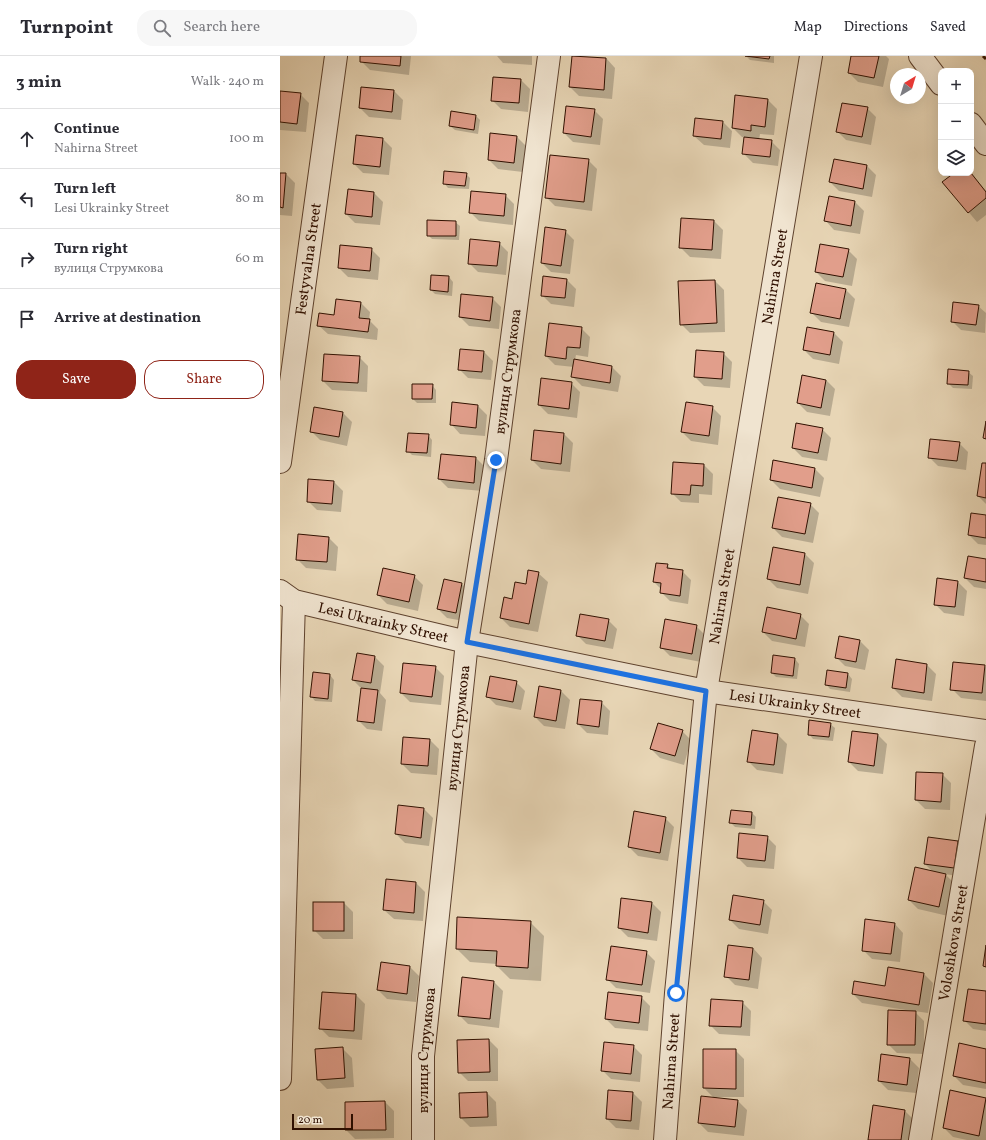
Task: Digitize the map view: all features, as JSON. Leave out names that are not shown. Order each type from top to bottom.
[{"type":"street","name":"Festyvalna Street","points":[[280,462],[336,56]]},
{"type":"street","name":"вулиця Струмкова","points":[[423,1140],[423,1056],[467,642],[496,460],[548,56]]},
{"type":"street","name":"Nahirna Street","points":[[665,1140],[676,993],[706,691],[811,56]]},
{"type":"street","points":[[920,56],[938,80]]},
{"type":"street","points":[[974,128],[986,144]]},
{"type":"street","name":"Lesi Ukrainky Street","points":[[287,596],[467,642],[706,691],[986,731]]},
{"type":"street","points":[[280,1078],[287,596]]},
{"type":"street","name":"Voloshkova Street","points":[[920,1140],[986,746]]},
{"type":"building","points":[[360,56],[401,56],[400,66],[360,62]]},
{"type":"building","points":[[572,56],[606,58],[604,90],[569,87]]},
{"type":"building","points":[[745,56],[770,56],[769,59]]},
{"type":"building","points":[[851,56],[879,56],[874,78],[848,73]]},
{"type":"building","points":[[493,77],[521,79],[519,103],[491,101]]},
{"type":"building","points":[[361,87],[394,90],[392,112],[359,108]]},
{"type":"building","points":[[280,91],[301,93],[297,124],[280,122]]},
{"type":"building","points":[[735,95],[768,99],[765,127],[751,125],[751,131],[732,128]]},
{"type":"building","points":[[842,103],[868,107],[862,137],[836,132]]},
{"type":"building","points":[[566,106],[595,109],[591,137],[563,133]]},
{"type":"building","points":[[451,111],[476,115],[474,130],[449,126]]},
{"type":"building","points":[[695,118],[723,121],[721,139],[693,136]]},
{"type":"building","points":[[490,133],[517,136],[514,163],[488,160]]},
{"type":"building","points":[[356,135],[383,138],[380,167],[353,164]]},
{"type":"building","points":[[744,137],[772,140],[770,157],[742,154]]},
{"type":"building","points":[[550,155],[589,159],[584,202],[545,198]]},
{"type":"building","points":[[834,159],[867,165],[863,189],[829,182]]},
{"type":"building","points":[[444,171],[467,173],[465,186],[443,184]]},
{"type":"building","points":[[280,173],[286,173],[283,208],[280,207]]},
{"type":"building","points":[[950,176],[973,176],[986,192],[986,198],[968,213],[942,182]]},
{"type":"building","points":[[348,189],[374,192],[372,217],[345,214]]},
{"type":"building","points":[[471,191],[506,194],[504,216],[469,213]]},
{"type":"building","points":[[829,196],[855,201],[851,226],[824,221]]},
{"type":"building","points":[[681,218],[714,220],[712,250],[679,248]]},
{"type":"building","points":[[427,220],[456,221],[456,236],[427,236]]},
{"type":"building","points":[[545,227],[566,230],[561,266],[541,263]]},
{"type":"building","points":[[470,239],[500,242],[497,266],[468,264]]},
{"type":"building","points":[[820,244],[849,249],[843,277],[815,272]]},
{"type":"building","points":[[340,245],[372,248],[370,271],[338,268]]},
{"type":"building","points":[[431,275],[449,276],[448,292],[430,290]]},
{"type":"building","points":[[543,276],[567,279],[565,298],[541,296]]},
{"type":"building","points":[[715,280],[717,323],[680,325],[678,281]]},
{"type":"building","points":[[816,283],[846,289],[840,319],[810,313]]},
{"type":"building","points":[[461,294],[493,297],[490,321],[459,317]]},
{"type":"building","points":[[336,299],[361,302],[359,318],[370,319],[368,332],[317,326],[319,313],[334,315]]},
{"type":"building","points":[[953,302],[979,305],[976,325],[951,322]]},
{"type":"building","points":[[549,323],[582,327],[580,348],[567,347],[566,359],[545,356]]},
{"type":"building","points":[[807,327],[834,332],[830,355],[803,350]]},
{"type":"building","points":[[460,349],[484,351],[482,372],[458,370]]},
{"type":"building","points":[[696,350],[724,352],[722,379],[694,377]]},
{"type":"building","points":[[324,354],[360,356],[358,383],[322,381]]},
{"type":"building","points":[[574,359],[612,366],[610,383],[571,377]]},
{"type":"building","points":[[948,369],[969,371],[968,385],[947,384]]},
{"type":"building","points":[[802,375],[826,380],[821,408],[797,403]]},
{"type":"building","points":[[541,378],[572,382],[569,409],[538,405]]},
{"type":"building","points":[[412,384],[433,384],[432,399],[412,399]]},
{"type":"building","points":[[452,402],[478,405],[476,428],[450,425]]},
{"type":"building","points":[[686,402],[713,406],[709,436],[681,432]]},
{"type":"building","points":[[314,407],[343,412],[339,437],[310,432]]},
{"type":"building","points":[[986,421],[986,439],[983,438]]},
{"type":"building","points":[[796,423],[823,428],[818,453],[792,448]]},
{"type":"building","points":[[534,430],[564,433],[561,464],[531,460]]},
{"type":"building","points":[[408,433],[429,434],[427,453],[406,452]]},
{"type":"building","points":[[930,439],[960,442],[957,461],[928,458]]},
{"type":"building","points":[[441,454],[476,457],[474,483],[438,479]]},
{"type":"building","points":[[773,460],[815,468],[812,488],[770,480]]},
{"type":"building","points":[[673,462],[704,464],[703,486],[691,485],[690,495],[671,494]]},
{"type":"building","points":[[982,463],[986,463],[986,498],[977,496]]},
{"type":"building","points":[[308,479],[334,481],[332,504],[307,502]]},
{"type":"building","points":[[778,497],[811,503],[805,534],[772,528]]},
{"type":"building","points":[[971,513],[986,515],[986,538],[968,535]]},
{"type":"building","points":[[298,534],[329,537],[327,562],[296,560]]},
{"type":"building","points":[[773,547],[805,553],[800,585],[767,579]]},
{"type":"building","points":[[968,556],[986,559],[986,582],[964,578]]},
{"type":"building","points":[[656,563],[668,564],[667,568],[683,570],[680,596],[660,593],[661,583],[653,582]]},
{"type":"building","points":[[383,568],[415,575],[409,602],[377,595]]},
{"type":"building","points":[[528,570],[539,572],[529,624],[500,618],[504,597],[512,599],[515,582],[526,584]]},
{"type":"building","points":[[937,578],[958,581],[955,607],[934,605]]},
{"type":"building","points":[[444,579],[462,583],[456,613],[437,609]]},
{"type":"building","points":[[767,607],[801,614],[796,639],[762,632]]},
{"type":"building","points":[[580,614],[609,619],[605,641],[576,636]]},
{"type":"building","points":[[665,619],[697,625],[692,654],[660,648]]},
{"type":"building","points":[[839,636],[860,640],[856,662],[835,658]]},
{"type":"building","points":[[357,653],[375,656],[371,683],[352,680]]},
{"type":"building","points":[[773,655],[795,658],[793,676],[771,673]]},
{"type":"building","points":[[896,659],[927,664],[924,693],[892,688]]},
{"type":"building","points":[[953,662],[985,665],[982,693],[950,690]]},
{"type":"building","points":[[403,663],[436,666],[432,697],[400,693]]},
{"type":"building","points":[[827,670],[848,673],[846,688],[825,685]]},
{"type":"building","points":[[313,672],[330,674],[328,699],[310,697]]},
{"type":"building","points":[[490,676],[517,681],[513,702],[486,697]]},
{"type":"building","points":[[539,686],[561,690],[556,721],[534,717]]},
{"type":"building","points":[[361,688],[378,690],[374,723],[357,721]]},
{"type":"building","points":[[580,699],[602,701],[599,727],[577,724]]},
{"type":"building","points":[[809,720],[831,723],[829,737],[808,735]]},
{"type":"building","points":[[658,723],[683,730],[675,756],[650,749]]},
{"type":"building","points":[[752,730],[778,734],[774,765],[747,762]]},
{"type":"building","points":[[852,731],[878,734],[874,766],[848,762]]},
{"type":"building","points":[[403,737],[430,739],[428,766],[401,764]]},
{"type":"building","points":[[916,772],[943,773],[941,802],[915,800]]},
{"type":"building","points":[[398,805],[424,808],[421,838],[395,834]]},
{"type":"building","points":[[731,810],[752,812],[751,825],[729,823]]},
{"type":"building","points":[[634,811],[666,817],[660,853],[628,847]]},
{"type":"building","points":[[739,833],[768,836],[765,861],[737,858]]},
{"type":"building","points":[[928,837],[958,841],[954,868],[924,864]]},
{"type":"building","points":[[915,867],[946,874],[939,907],[908,900]]},
{"type":"building","points":[[386,879],[416,882],[414,913],[383,910]]},
{"type":"building","points":[[733,895],[764,900],[760,925],[729,920]]},
{"type":"building","points":[[621,898],[652,902],[648,933],[618,928]]},
{"type":"building","points":[[313,902],[344,902],[344,931],[313,931]]},
{"type":"building","points":[[457,917],[531,921],[528,968],[496,966],[497,951],[456,949]]},
{"type":"building","points":[[865,919],[895,923],[891,954],[862,951]]},
{"type":"building","points":[[728,945],[753,948],[749,980],[724,977]]},
{"type":"building","points":[[986,945],[986,967],[983,966]]},
{"type":"building","points":[[611,946],[647,951],[642,985],[606,980]]},
{"type":"building","points":[[381,962],[410,966],[407,994],[377,990]]},
{"type":"building","points":[[888,967],[924,973],[919,1005],[852,994],[854,981],[885,986]]},
{"type":"building","points":[[462,977],[494,981],[490,1019],[458,1016]]},
{"type":"building","points":[[968,989],[986,991],[986,1024],[963,1021]]},
{"type":"building","points":[[322,992],[356,994],[354,1031],[319,1029]]},
{"type":"building","points":[[608,992],[642,996],[639,1023],[605,1019]]},
{"type":"building","points":[[711,999],[743,1001],[741,1027],[709,1026]]},
{"type":"building","points":[[888,1010],[916,1011],[915,1045],[887,1045]]},
{"type":"building","points":[[489,1039],[490,1072],[458,1073],[457,1040]]},
{"type":"building","points":[[604,1042],[634,1045],[631,1074],[601,1071]]},
{"type":"building","points":[[959,1043],[986,1049],[986,1083],[953,1076]]},
{"type":"building","points":[[343,1047],[345,1078],[317,1080],[315,1049]]},
{"type":"building","points":[[703,1049],[736,1049],[736,1089],[703,1088]]},
{"type":"building","points":[[881,1054],[910,1058],[907,1085],[878,1081]]},
{"type":"building","points":[[608,1090],[633,1092],[631,1121],[606,1119]]},
{"type":"building","points":[[950,1090],[986,1098],[979,1136],[943,1128]]},
{"type":"building","points":[[487,1092],[488,1117],[460,1118],[459,1093]]},
{"type":"building","points":[[701,1096],[738,1100],[735,1127],[698,1123]]},
{"type":"building","points":[[385,1101],[386,1130],[345,1130],[345,1102]]},
{"type":"building","points":[[873,1105],[905,1110],[901,1140],[868,1140]]},
{"type":"railway","points":[[983,56],[986,59]]},
{"type":"route","points":[[496,460],[467,642],[706,691],[676,993]]}]
